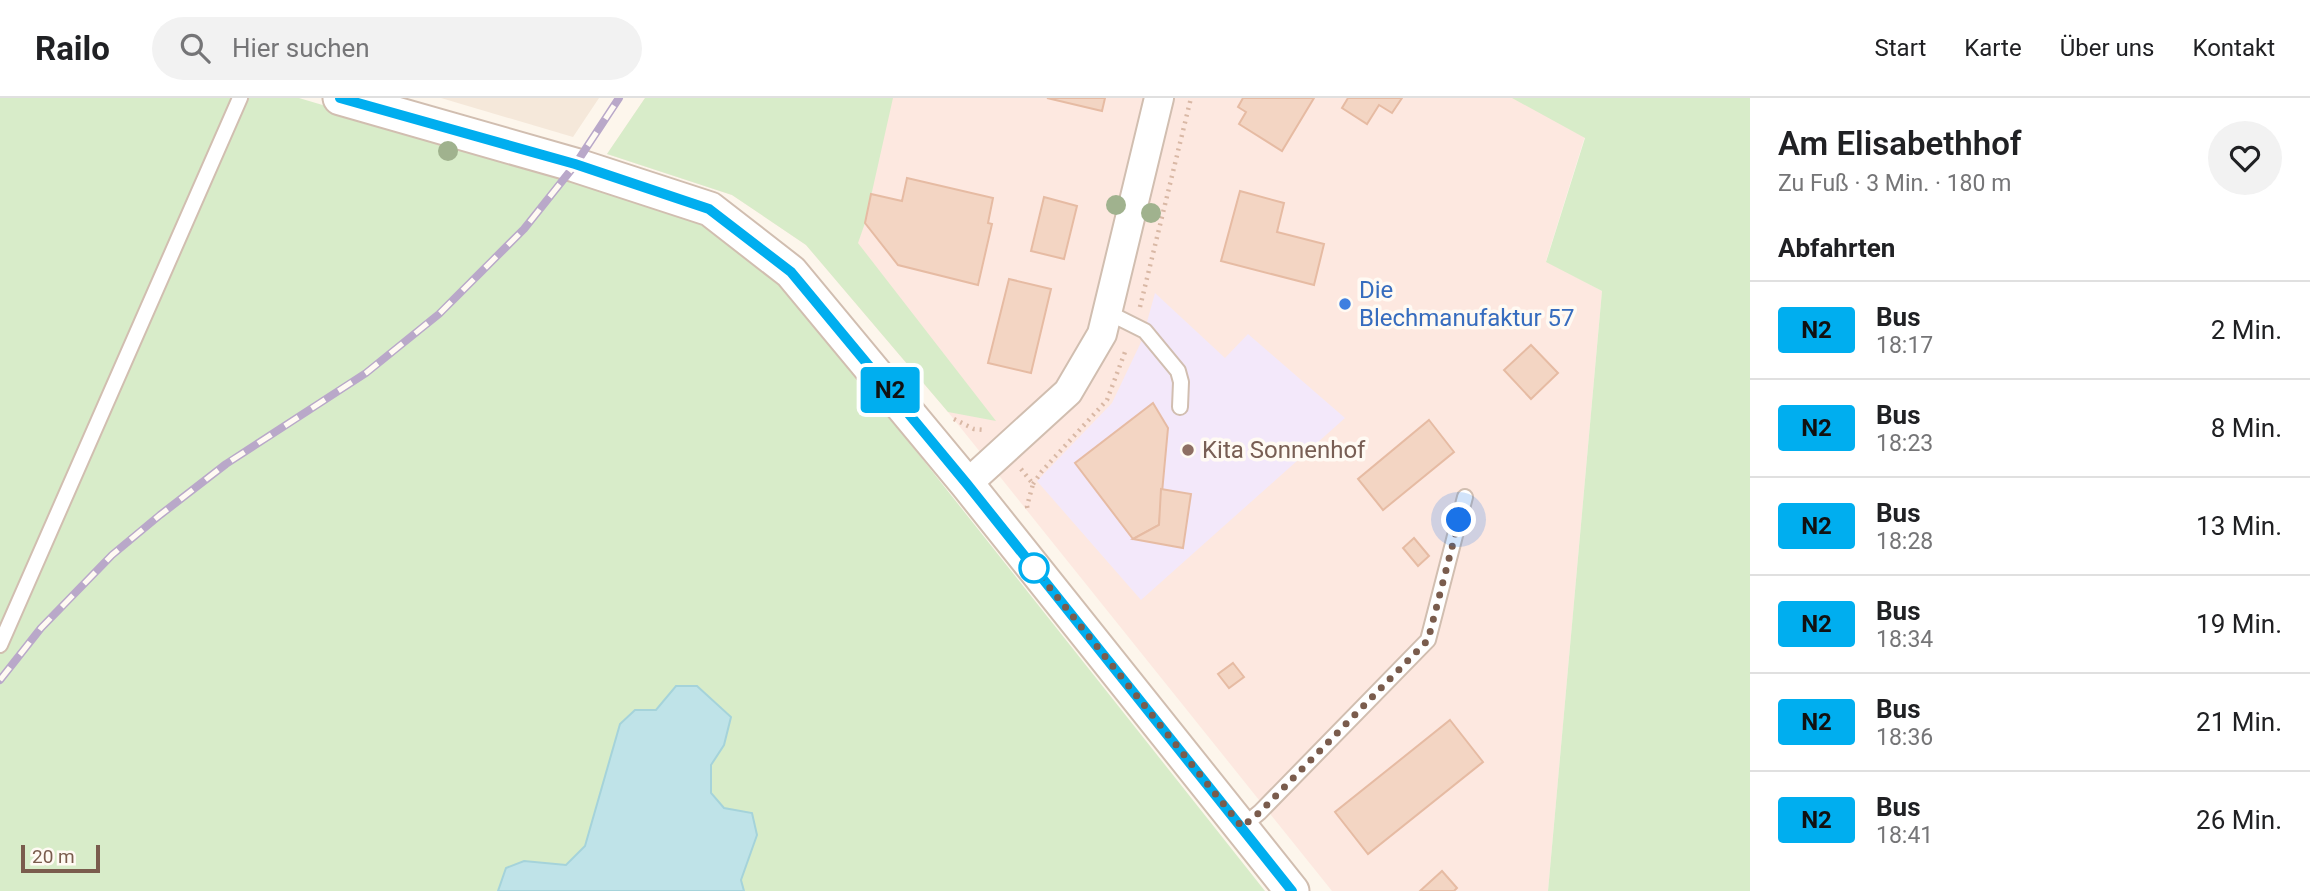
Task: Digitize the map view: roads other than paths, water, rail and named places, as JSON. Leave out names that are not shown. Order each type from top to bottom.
[{"type":"street","points":[[340,98],[575,164],[709,209],[791,272],[967,484],[1292,891]]},
{"type":"street","points":[[967,484],[1068,392],[1102,334],[1159,98]]},
{"type":"lane","points":[[0,645],[240,98]]},
{"type":"lane","points":[[1107,312],[1144,331],[1178,371],[1181,382],[1180,407]]},
{"type":"lane","points":[[1242,827],[1260,812],[1428,640],[1465,496]]},
{"type":"water","points":[[676,686],[697,686],[731,717],[724,745],[711,765],[711,793],[724,808],[752,813],[757,835],[741,880],[744,891],[498,891],[506,868],[524,861],[566,865],[585,846],[620,724],[635,710],[656,710]]},
{"type":"railway","points":[[0,680],[41,628],[112,555],[226,464],[366,373],[439,314],[524,229],[575,165],[619,98]]},
{"type":"place","name":"Die Blechmanufaktur 57","points":[[1345,304]]},
{"type":"place","name":"Kita Sonnenhof","points":[[1188,450]]}]
